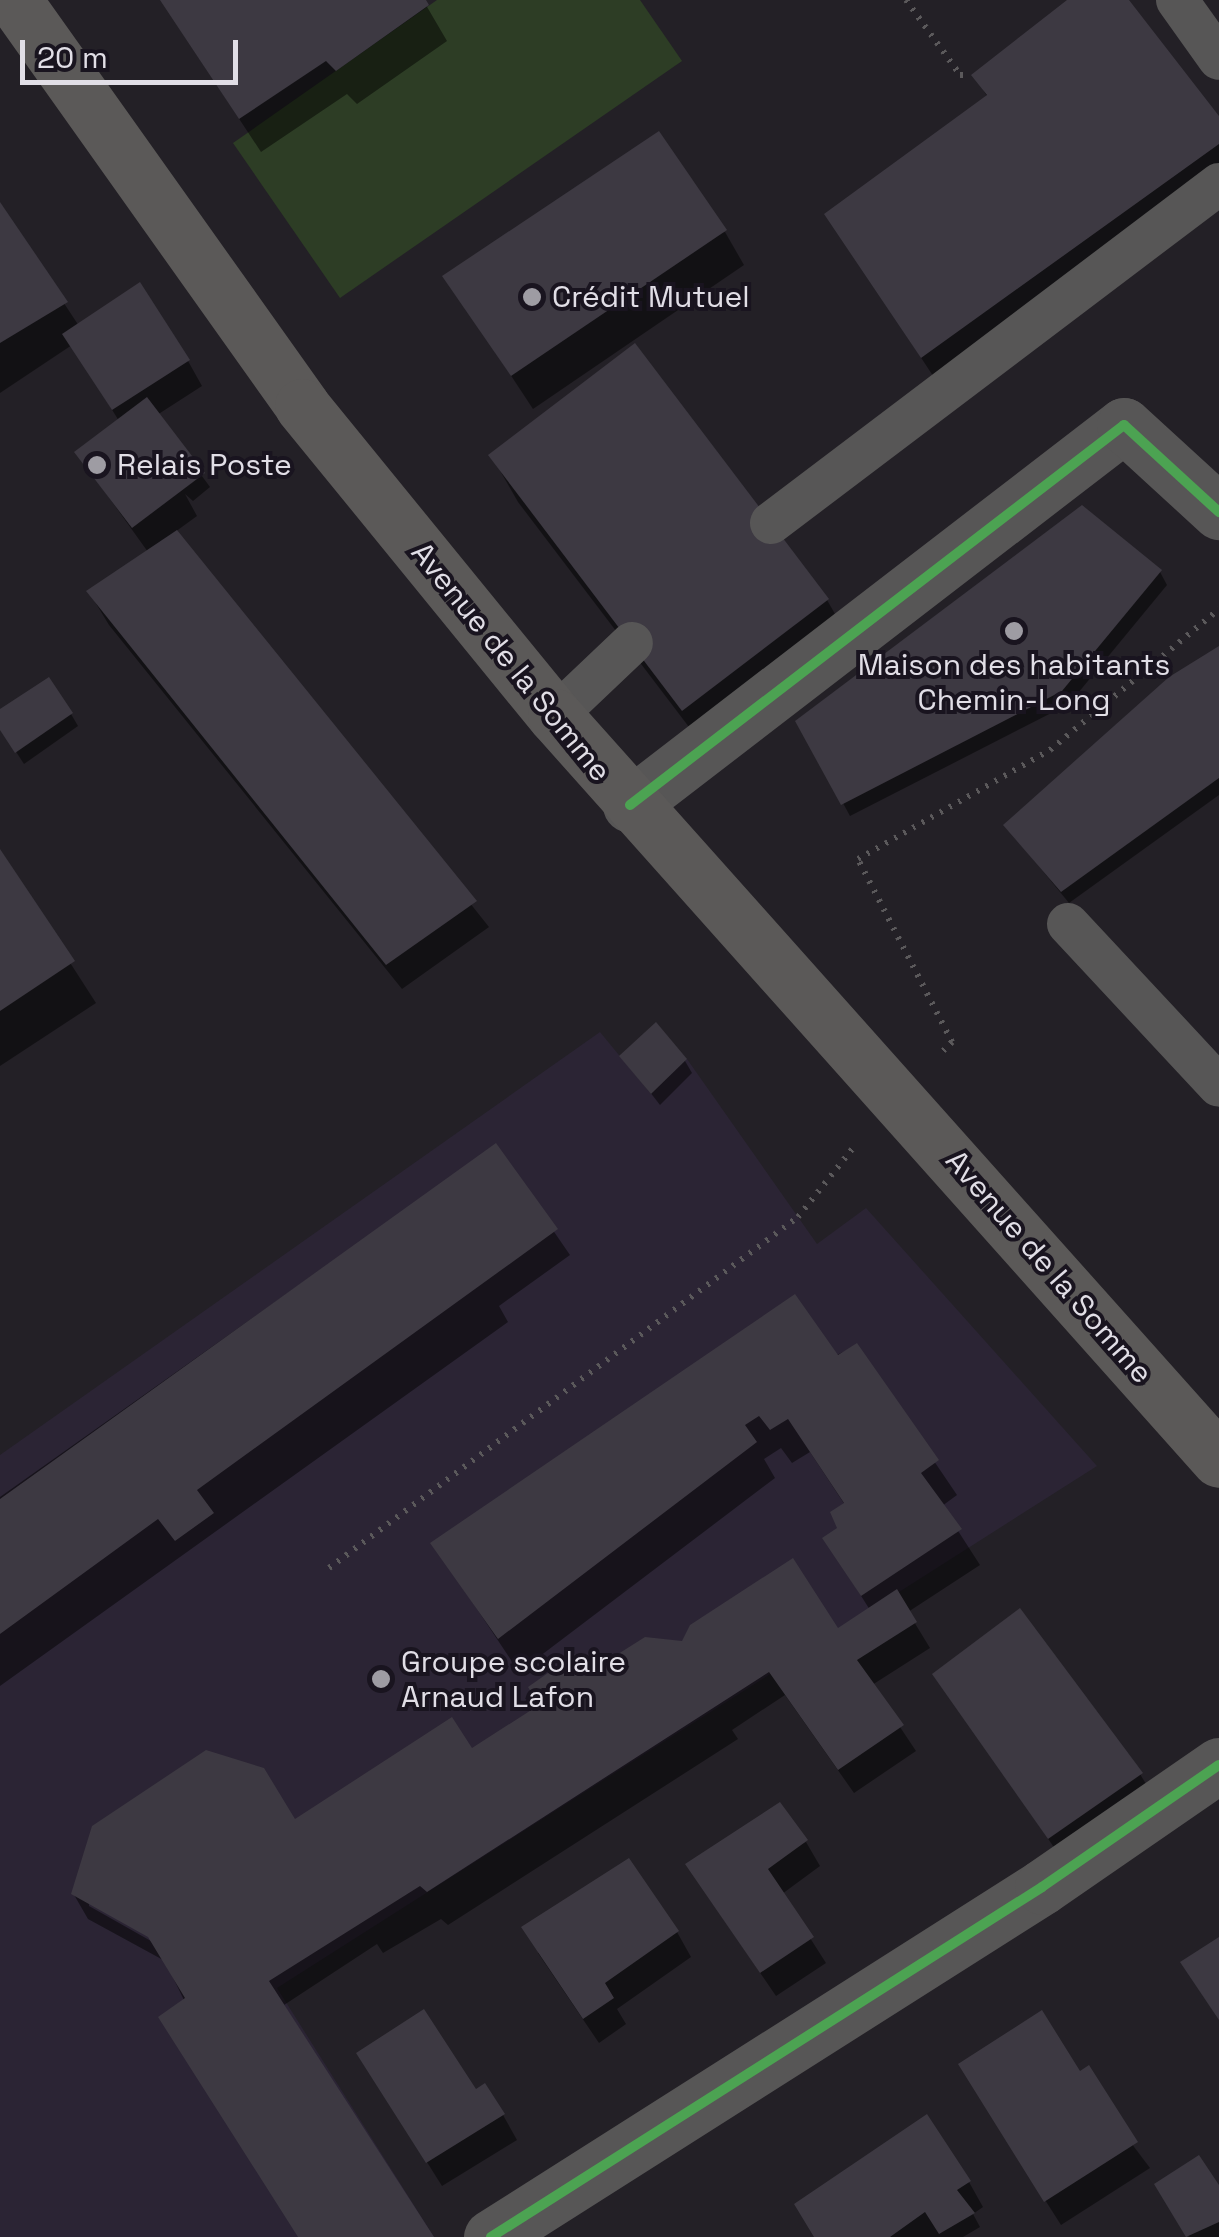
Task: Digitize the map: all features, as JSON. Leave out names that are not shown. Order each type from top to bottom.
[{"type":"main road","name":"Avenue de la Somme","points":[[14,0],[302,406],[555,716],[630,805],[897,1097],[1219,1460]]},
{"type":"street","points":[[630,805],[1124,425],[1219,512]]},
{"type":"street","points":[[491,2237],[1026,1898],[1219,1765]]},
{"type":"lane","points":[[1177,0],[1219,59]]},
{"type":"lane","points":[[771,522],[1219,184]]},
{"type":"lane","points":[[555,716],[632,644]]},
{"type":"lane","points":[[1068,924],[1219,1086]]},
{"type":"path","points":[[906,0],[960,75],[971,75]]},
{"type":"path","points":[[330,1568],[798,1217],[897,1097],[952,1042],[858,859],[1050,750],[1219,609]]},
{"type":"shaded area","name":"Groupe scolaire Arnaud Lafon","points":[[600,1032],[651,1094],[687,1059],[817,1244],[866,1208],[1097,1466],[277,1988],[434,2237],[0,2237],[0,1455]]},
{"type":"green space","points":[[437,0],[640,0],[682,61],[340,298],[233,143]]},
{"type":"building","points":[[160,0],[426,0],[429,5],[336,71],[326,61],[239,119]]},
{"type":"building","points":[[1067,0],[1129,0],[1219,116],[1219,144],[921,358],[824,214],[987,95],[971,75]]},
{"type":"building","points":[[659,131],[727,230],[511,376],[442,276]]},
{"type":"building","points":[[0,202],[68,302],[0,343]]},
{"type":"building","points":[[140,282],[190,360],[112,410],[62,334]]},
{"type":"building","points":[[635,343],[829,599],[682,711],[488,455]]},
{"type":"building","points":[[147,397],[205,473],[132,528],[74,452]]},
{"type":"building","name":"Maison des habitants Chemin-Long","points":[[1082,505],[1162,570],[1062,691],[841,805],[795,721]]},
{"type":"building","points":[[177,530],[477,901],[386,965],[86,591]]},
{"type":"building","name":"Maison des habitants Chemin-Long","points":[[1219,646],[1219,778],[1061,892],[1003,825],[1169,677]]},
{"type":"building","points":[[49,677],[73,713],[15,753],[0,730],[0,709]]},
{"type":"building","points":[[0,849],[75,961],[0,1011]]},
{"type":"building","points":[[656,1022],[687,1059],[651,1094],[619,1056]]},
{"type":"building","points":[[496,1143],[558,1229],[197,1490],[214,1513],[175,1541],[158,1519],[0,1634],[0,1499]]},
{"type":"building","points":[[795,1294],[838,1355],[857,1343],[939,1460],[921,1473],[962,1529],[861,1596],[822,1538],[837,1528],[830,1512],[844,1503],[788,1419],[770,1430],[759,1416],[745,1425],[757,1442],[498,1639],[430,1543]]},
{"type":"building","points":[[793,1558],[838,1628],[897,1589],[917,1622],[857,1660],[904,1725],[838,1770],[769,1672],[427,1892],[420,1886],[269,1981],[434,2237],[298,2237],[158,2017],[185,1998],[148,1937],[71,1894],[92,1826],[206,1750],[264,1768],[295,1819],[452,1717],[472,1748],[539,1705],[528,1687],[575,1654],[588,1673],[645,1637],[682,1641],[690,1625]]},
{"type":"building","points":[[1020,1608],[1143,1773],[1048,1839],[932,1674]]},
{"type":"building","points":[[780,1802],[808,1840],[768,1869],[814,1937],[760,1973],[685,1864]]},
{"type":"building","points":[[629,1858],[679,1931],[605,1983],[614,1998],[583,2019],[521,1927]]},
{"type":"building","points":[[1219,1937],[1219,2020],[1180,1962]]},
{"type":"building","points":[[424,2009],[476,2089],[485,2083],[505,2114],[426,2163],[356,2053]]},
{"type":"building","points":[[1042,2010],[1080,2071],[1089,2065],[1138,2142],[1044,2202],[958,2064]]},
{"type":"building","points":[[927,2114],[971,2181],[957,2190],[975,2213],[939,2234],[925,2212],[890,2237],[814,2237],[794,2204]]},
{"type":"building","points":[[1199,2155],[1219,2185],[1219,2222],[1186,2237],[1154,2184]]},
{"type":"cycle path","points":[[630,805],[1124,425],[1219,512]]},
{"type":"cycle path","points":[[491,2237],[1042,1887],[1219,1765]]},
{"type":"place","name":"Crédit Mutuel","points":[[532,297]]},
{"type":"place","name":"Relais Poste","points":[[97,465]]},
{"type":"place","name":"Maison des habitants Chemin-Long","points":[[1014,631]]},
{"type":"place","name":"Groupe scolaire Arnaud Lafon","points":[[381,1679]]}]
